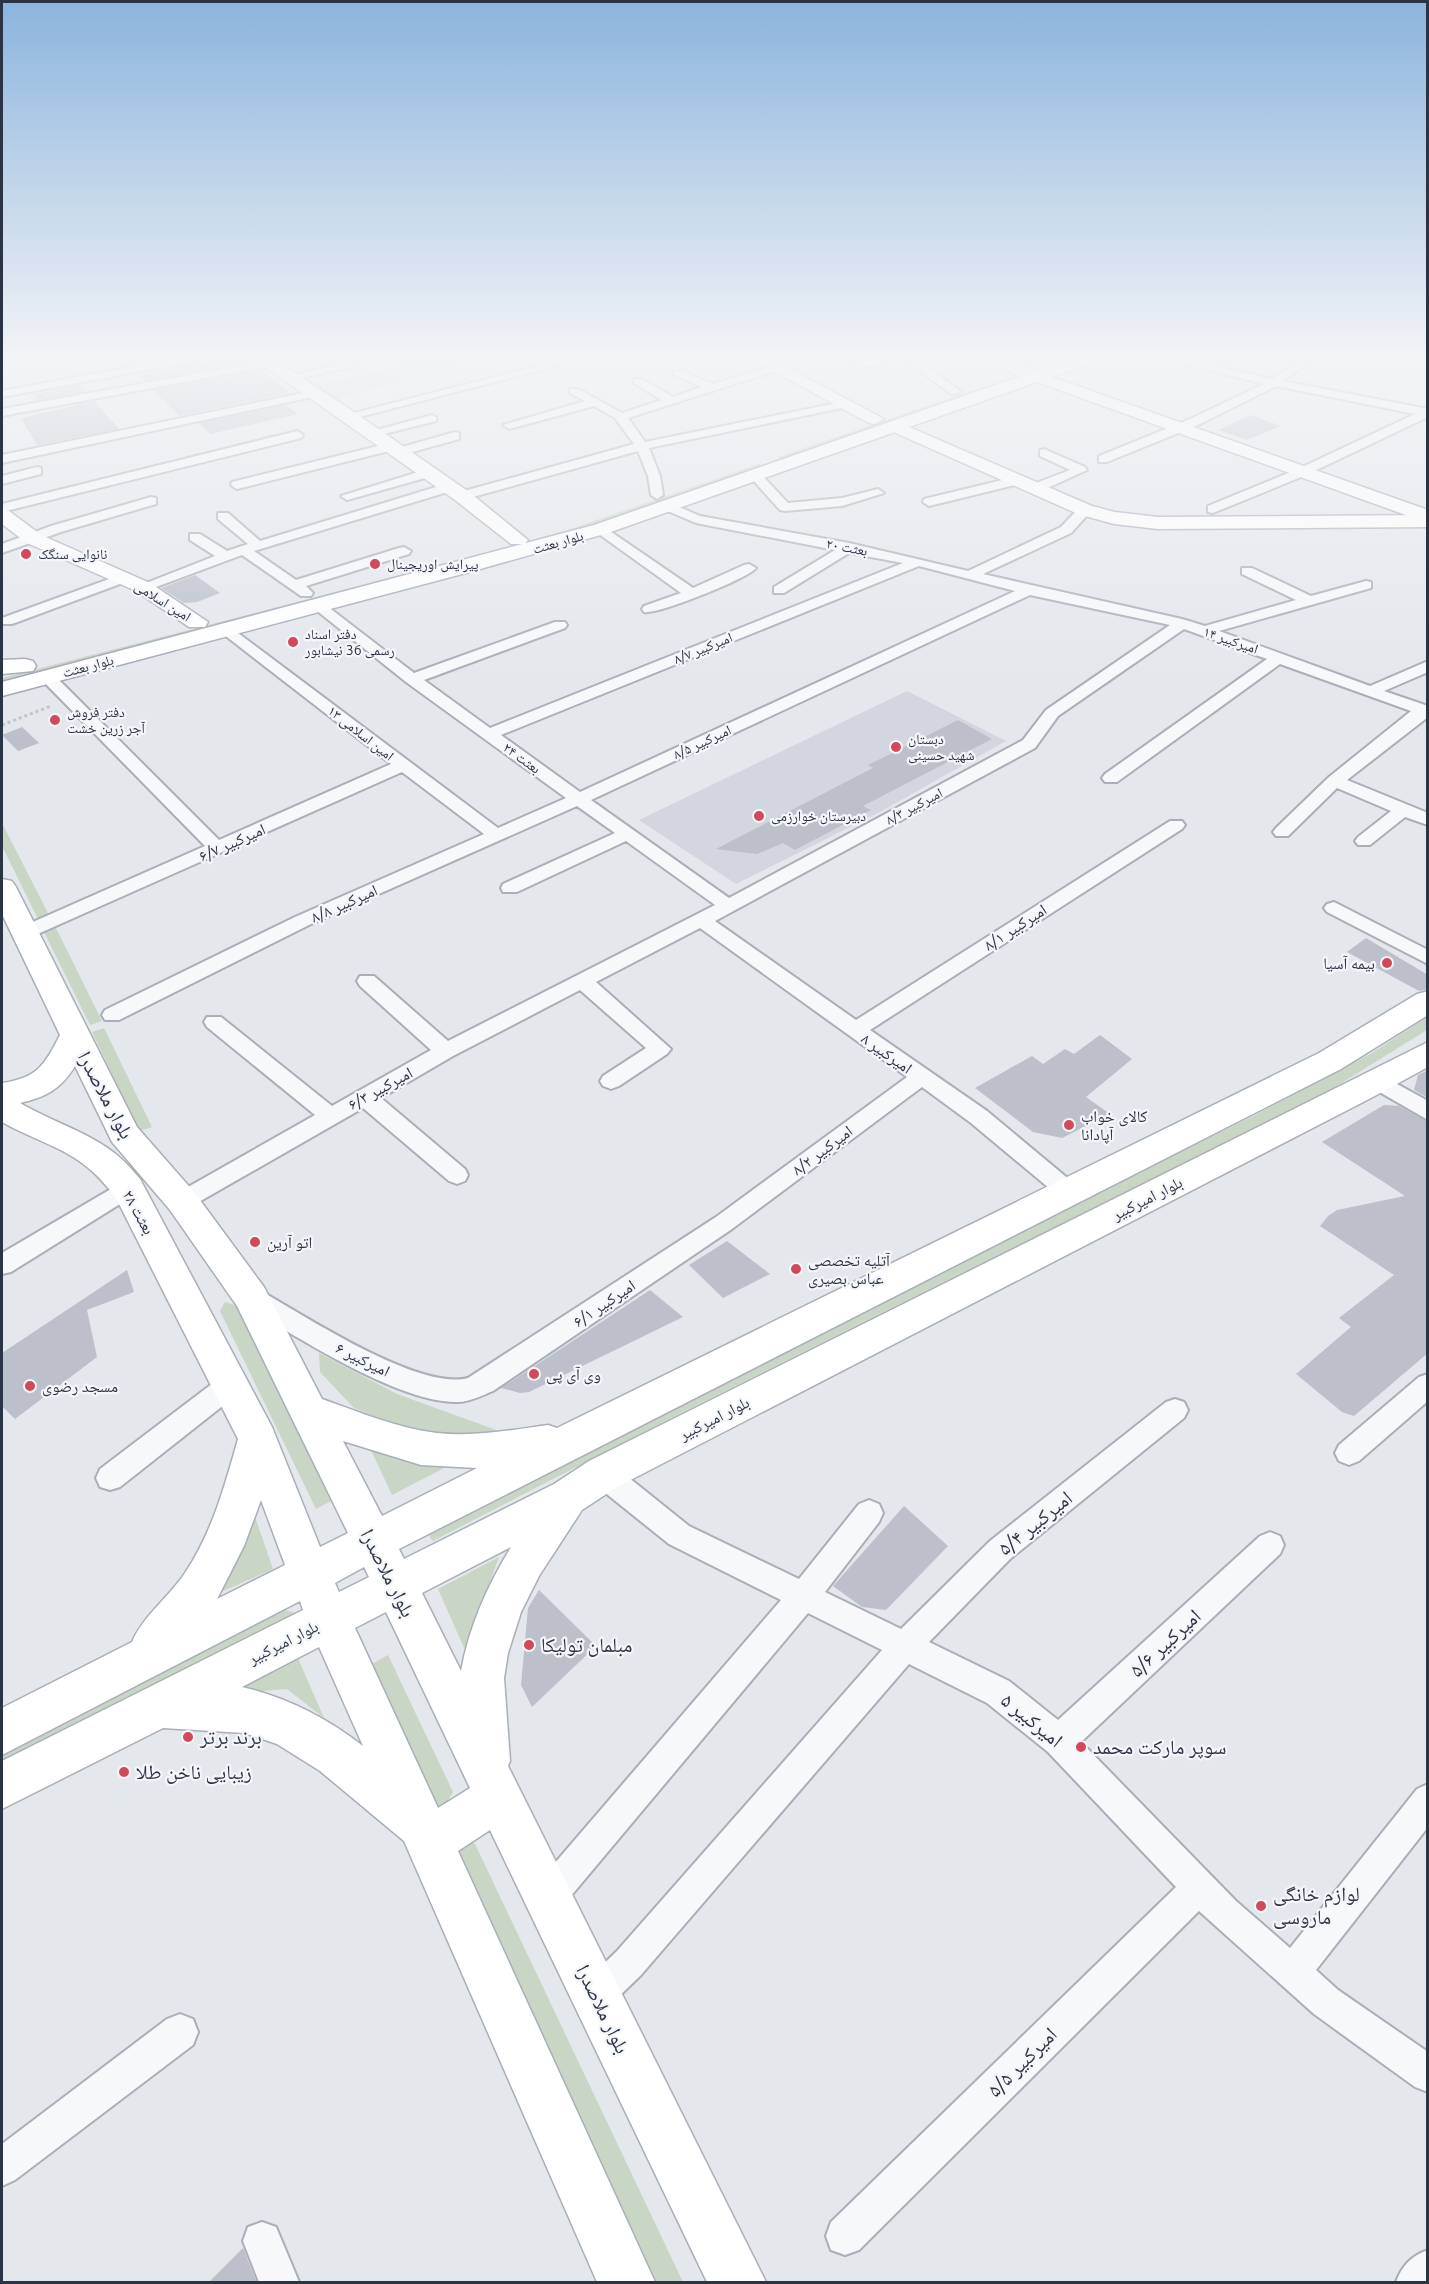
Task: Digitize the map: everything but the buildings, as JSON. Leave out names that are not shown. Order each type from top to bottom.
[{"type":"main road","points":[[410,461],[518,540]]},
{"type":"main road","name":"بلوار بعثت","points":[[2,669],[25,666],[518,540],[755,475],[773,461]]},
{"type":"main road","name":"بلوار بعثت","points":[[2,689],[59,688],[225,630],[307,595],[601,529],[662,500],[773,461]]},
{"type":"main road","points":[[974,461],[1086,510],[1114,518],[1158,523],[1428,519]]},
{"type":"main road","points":[[1270,461],[1428,519]]},
{"type":"main road","name":"امین اسلامی","points":[[2,515],[43,543],[143,587],[197,622]]},
{"type":"main road","name":"بلوار ملاصدرا","points":[[2,887],[124,1134],[182,1201],[250,1297],[309,1411],[737,2283]]},
{"type":"main road","points":[[2,1732],[573,1439],[1330,1061],[1428,1002]]},
{"type":"main road","points":[[2,1094],[22,1093],[39,1088],[61,1066],[75,1035]]},
{"type":"main road","name":"بلوار امیرکبیر","points":[[2,1786],[568,1497],[603,1474],[1428,1053]]},
{"type":"main road","name":"بعثت ۲۸","points":[[2,1107],[39,1129],[75,1143],[104,1162],[128,1188],[230,1385]]},
{"type":"main road","points":[[762,1345],[784,1383]]},
{"type":"main road","points":[[230,1385],[258,1439],[328,1619],[626,2283]]},
{"type":"main road","points":[[309,1411],[378,1436],[436,1450],[488,1451],[573,1439]]},
{"type":"main road","points":[[138,1661],[189,1604],[216,1557],[242,1500],[258,1439]]},
{"type":"main road","points":[[425,1835],[493,1786],[482,1678],[497,1612],[531,1551],[568,1497]]},
{"type":"main road","points":[[160,1705],[243,1709],[296,1727],[342,1757],[425,1835]]},
{"type":"street","points":[[2,508],[194,461]]},
{"type":"street","points":[[237,485],[343,461]]},
{"type":"street","points":[[143,587],[243,550],[455,492],[583,461]]},
{"type":"street","points":[[648,461],[662,500]]},
{"type":"street","points":[[929,502],[968,493],[1027,484],[1081,470],[1061,461]]},
{"type":"street","points":[[1213,508],[1326,461]]},
{"type":"street","points":[[2,480],[38,471]]},
{"type":"street","points":[[347,496],[428,473]]},
{"type":"street","points":[[755,475],[785,507],[842,502],[878,493]]},
{"type":"street","points":[[955,482],[968,493]]},
{"type":"street","name":"بعثت ۲۰","points":[[662,500],[696,519],[849,547],[972,574],[1028,590]]},
{"type":"street","points":[[43,543],[56,529],[151,501]]},
{"type":"street","points":[[972,574],[1066,530],[1086,510]]},
{"type":"street","points":[[223,516],[258,546]]},
{"type":"street","points":[[601,529],[692,594]]},
{"type":"street","points":[[195,537],[226,557]]},
{"type":"street","points":[[2,549],[73,540]]},
{"type":"street","points":[[779,590],[849,547]]},
{"type":"street","name":"بعثت ۲۴","points":[[243,550],[307,595],[412,679],[728,906]]},
{"type":"street","points":[[307,595],[404,550]]},
{"type":"street","name":"امیرکبیر ۸/۷","points":[[489,734],[918,562]]},
{"type":"street","points":[[649,609],[692,594],[749,568]]},
{"type":"street","points":[[1247,572],[1310,601]]},
{"type":"street","points":[[7,621],[123,578]]},
{"type":"street","points":[[1204,631],[1366,585]]},
{"type":"street","name":"امیرکبیر ۱۴","points":[[1028,590],[1182,623],[1425,711]]},
{"type":"street","name":"امیرکبیر ۸/۵","points":[[579,799],[1028,590]]},
{"type":"street","name":"امیرکبیر ۸/۳","points":[[582,981],[728,906],[1029,744],[1052,713],[1182,623]]},
{"type":"street","points":[[412,679],[560,625]]},
{"type":"street","name":"امین اسلامی ۱۳","points":[[225,630],[497,836]]},
{"type":"street","points":[[1111,778],[1280,657]]},
{"type":"street","points":[[1371,691],[1428,666]]},
{"type":"street","points":[[59,688],[217,848]]},
{"type":"street","points":[[1282,832],[1335,781],[1425,711]]},
{"type":"street","name":"امیرکبیر ۶/۷","points":[[24,933],[403,765]]},
{"type":"street","points":[[1335,781],[1428,820]]},
{"type":"street","name":"امیرکبیر ۸/۸","points":[[112,1015],[302,921],[579,799]]},
{"type":"street","points":[[1364,841],[1403,810]]},
{"type":"street","name":"امیرکبیر ۸/۱","points":[[855,1030],[1176,825]]},
{"type":"street","points":[[510,888],[627,834]]},
{"type":"street","points":[[1334,908],[1428,958]]},
{"type":"street","name":"امیرکبیر ۸","points":[[701,920],[979,1118],[1068,1192]]},
{"type":"street","points":[[367,981],[446,1051]]},
{"type":"street","points":[[582,981],[660,1049],[611,1081]]},
{"type":"street","name":"امیرکبیر ۶/۳","points":[[182,1201],[446,1051],[582,981]]},
{"type":"street","points":[[214,1022],[330,1116]]},
{"type":"street","name":"امیرکبیر ۸/۲","points":[[724,1223],[921,1077]]},
{"type":"street","points":[[1377,1081],[1428,1112]]},
{"type":"street","points":[[364,1097],[457,1175]]},
{"type":"street","points":[[2,1265],[128,1188]]},
{"type":"street","name":"امیرکبیر ۶/۱","points":[[484,1383],[724,1223]]},
{"type":"street","name":"امیرکبیر ۶","points":[[250,1297],[333,1345],[404,1378],[459,1391],[484,1383]]},
{"type":"street","points":[[110,1478],[230,1385]]},
{"type":"street","points":[[1349,1453],[1428,1385]]},
{"type":"street","name":"امیرکبیر ۵/۴","points":[[596,1995],[629,1963],[904,1647],[1000,1550],[1175,1410]]},
{"type":"street","name":"امیرکبیر ۵","points":[[603,1474],[679,1535],[998,1692],[1059,1741],[1224,1913],[1326,2002],[1428,2074]]},
{"type":"street","points":[[548,1897],[803,1597],[869,1513]]},
{"type":"street","name":"امیرکبیر ۵/۶","points":[[1059,1741],[1270,1545]]},
{"type":"street","points":[[1292,1972],[1428,1800]]},
{"type":"street","name":"امیرکبیر ۵/۵","points":[[845,2236],[1199,1888]]},
{"type":"street","points":[[2,2167],[180,2032]]},
{"type":"street","points":[[262,2241],[279,2283]]},
{"type":"street","points":[[1416,2283],[1428,2269]]},
{"type":"path","points":[[2,724],[35,710],[59,688]]},
{"type":"shaded area","points":[[907,691],[1006,741],[880,812],[736,884],[639,820]]},
{"type":"green space","points":[[759,464],[765,467],[571,534],[469,562],[468,558],[574,528]]},
{"type":"green space","points":[[438,566],[442,569],[2,683],[2,678]]},
{"type":"green space","points":[[2,823],[50,917],[39,921],[2,846]]},
{"type":"green space","points":[[55,926],[102,1021],[90,1025],[43,930]]},
{"type":"green space","points":[[1427,1017],[1427,1030],[1335,1087],[679,1414],[433,1541],[424,1530],[1257,1114],[1372,1053]]},
{"type":"green space","points":[[104,1028],[152,1127],[139,1131],[92,1032]]},
{"type":"green space","points":[[225,1302],[237,1306],[331,1501],[316,1509],[220,1311]]},
{"type":"green space","points":[[319,1353],[397,1394],[510,1435],[434,1435],[392,1423],[354,1408],[320,1372]]},
{"type":"green space","points":[[370,1448],[448,1466],[392,1495]]},
{"type":"green space","points":[[253,1511],[273,1569],[206,1599]]},
{"type":"green space","points":[[499,1557],[480,1608],[469,1659],[438,1589]]},
{"type":"green space","points":[[281,1609],[296,1613],[2,1762],[2,1752]]},
{"type":"green space","points":[[388,1655],[453,1792],[446,1804],[435,1806],[367,1667]]},
{"type":"green space","points":[[297,1656],[324,1718],[287,1689],[226,1694]]},
{"type":"green space","points":[[467,1837],[475,1844],[683,2282],[652,2282],[453,1856]]},
{"type":"place","name":"نانوایی سنگک","points":[[26,554]]},
{"type":"place","name":"پیرایش اوریجینال","points":[[375,564]]},
{"type":"place","name":"دفتر اسناد رسمی 36 نیشابور","points":[[293,642]]},
{"type":"place","name":"دفتر فروش آجر زرین خشت","points":[[55,720]]},
{"type":"place","name":"دبستان شهید حسینی","points":[[896,747]]},
{"type":"place","name":"دبیرستان خوارزمی","points":[[759,816]]},
{"type":"place","name":"بیمه آسیا","points":[[1387,963]]},
{"type":"place","name":"کالای خواب آپادانا","points":[[1069,1125]]},
{"type":"place","name":"اتو آرین","points":[[255,1242]]},
{"type":"place","name":"آتلیه تخصصی عباس بصیری","points":[[796,1269]]},
{"type":"place","name":"وی آی پی","points":[[534,1374]]},
{"type":"place","name":"مسجد رضوی","points":[[30,1386]]},
{"type":"place","name":"مبلمان تولیکا","points":[[529,1645]]},
{"type":"place","name":"برند برتر","points":[[188,1737]]},
{"type":"place","name":"سوپر مارکت محمد","points":[[1081,1747]]},
{"type":"place","name":"زیبایی ناخن طلا","points":[[124,1772]]},
{"type":"place","name":"لوازم خانگی ماروسی","points":[[1261,1906]]}]
